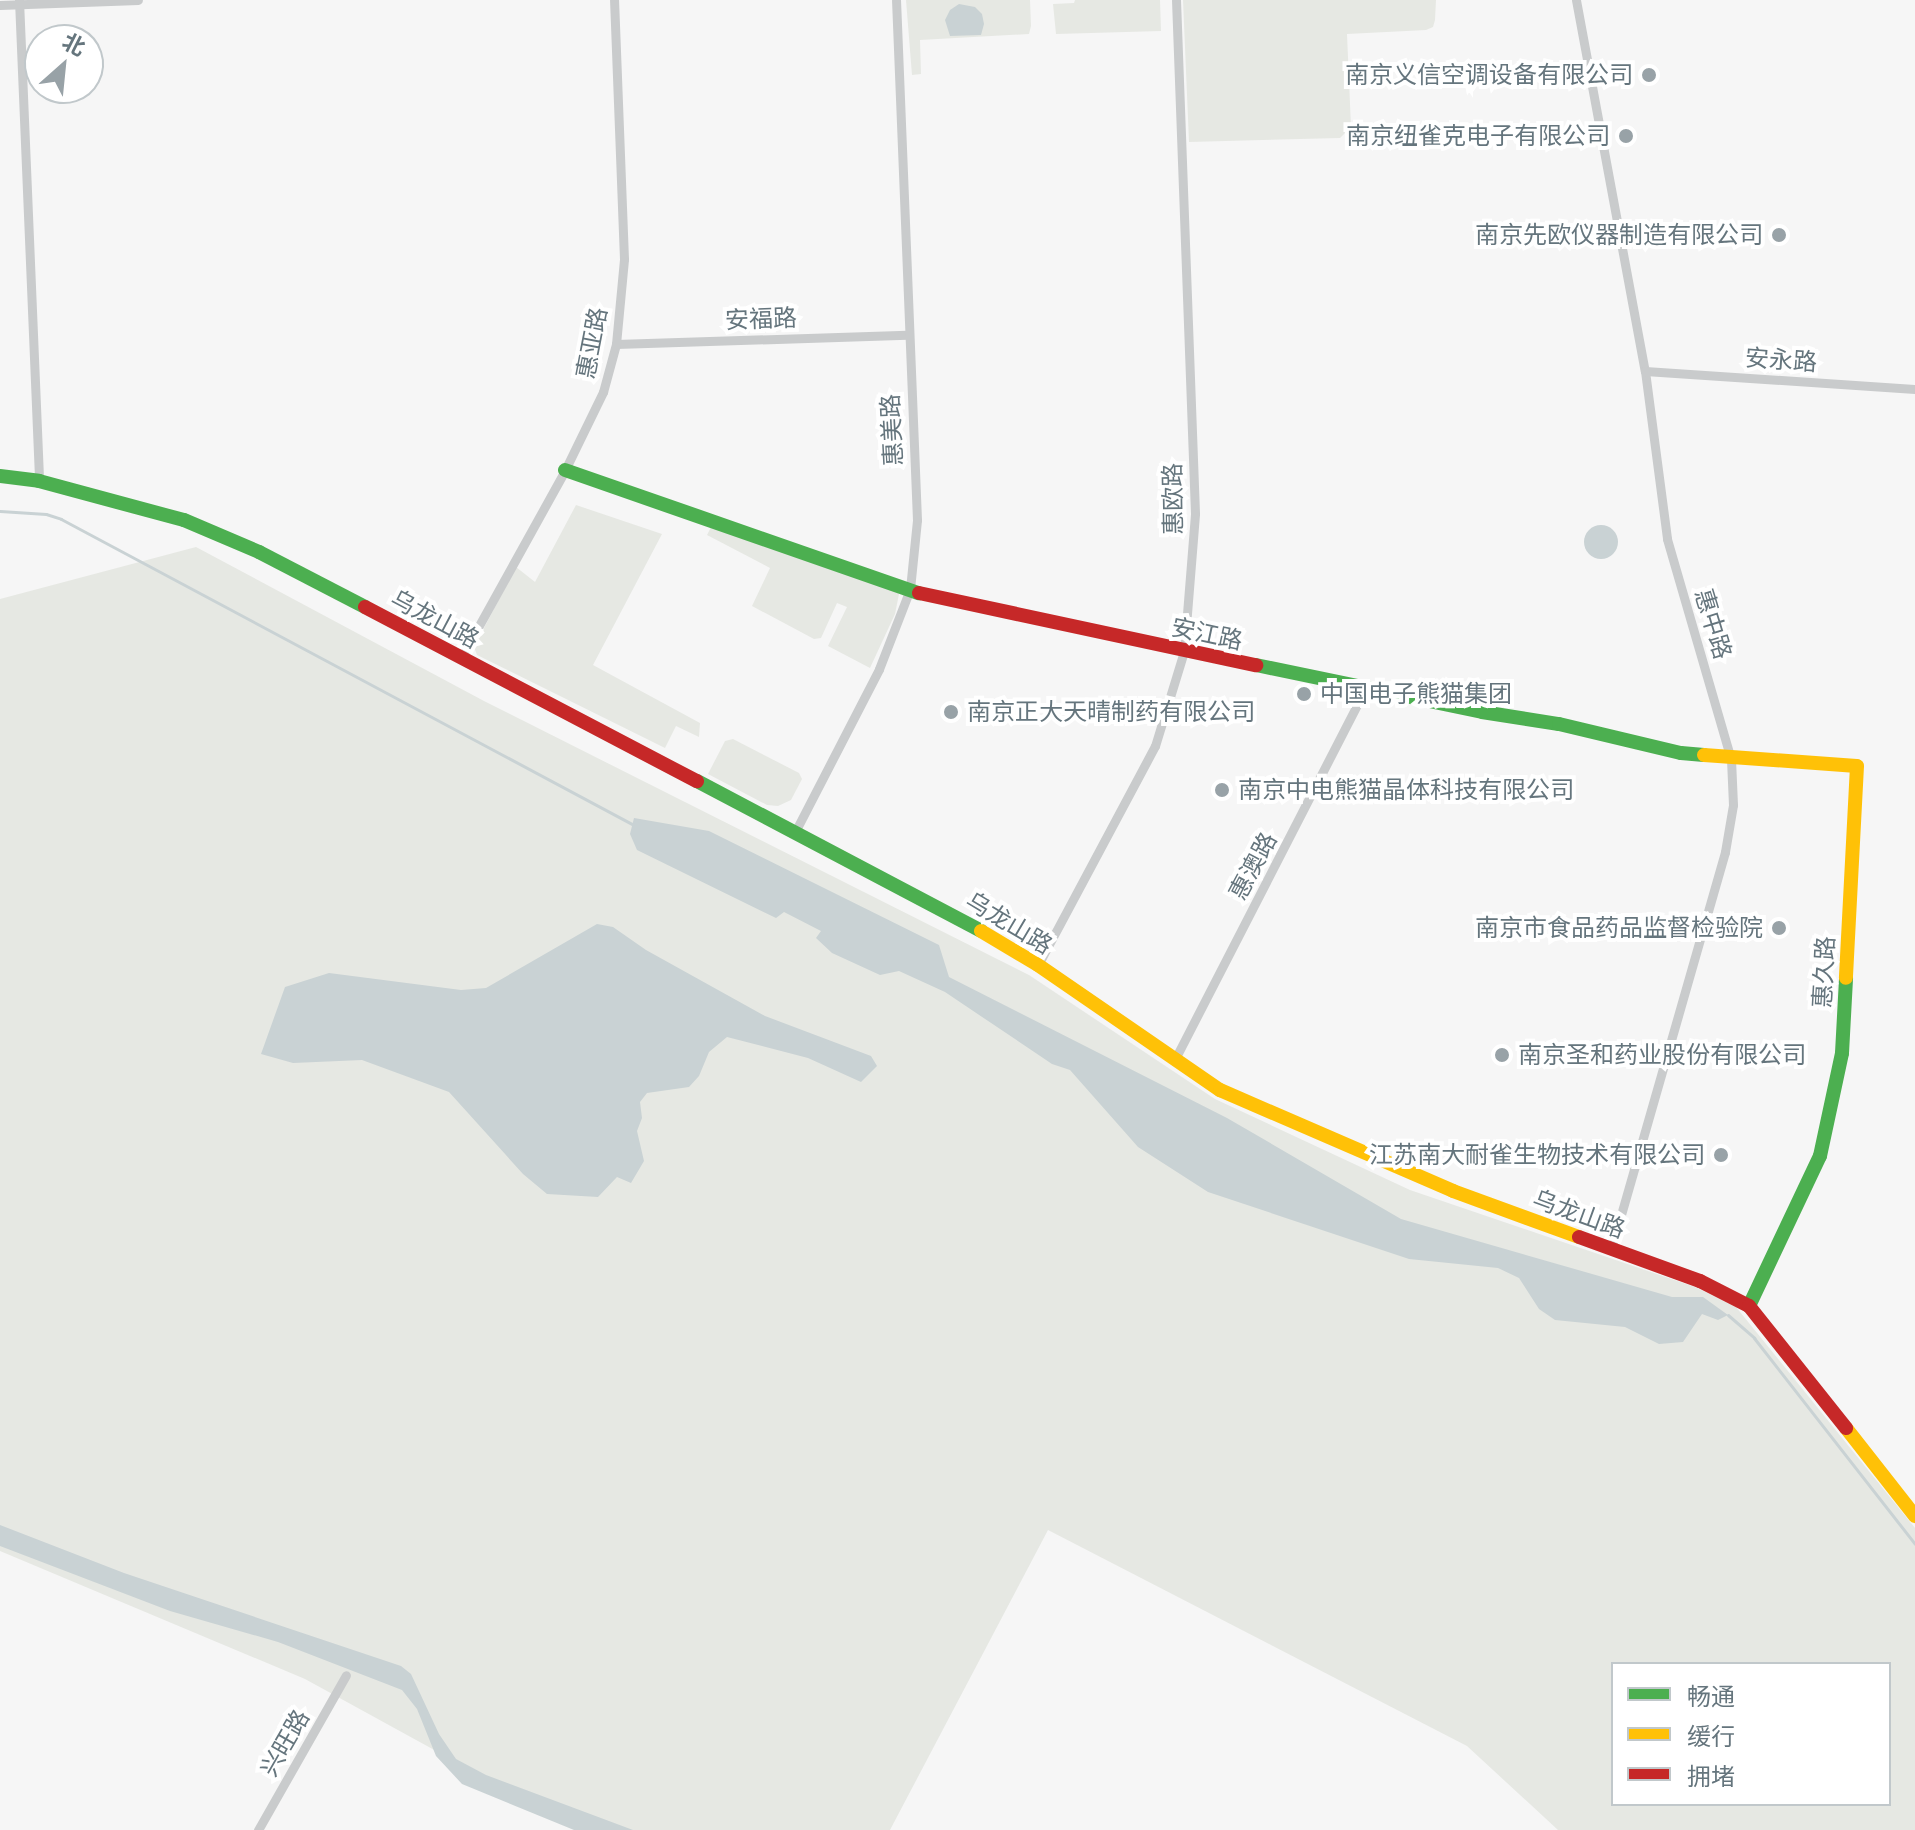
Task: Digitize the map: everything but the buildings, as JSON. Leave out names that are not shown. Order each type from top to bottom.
[{"type":"street","points":[[0,5],[138,0]]},
{"type":"street","name":"惠亚路","points":[[461,658],[565,470],[603,392],[616,344],[624,259],[614,0]]},
{"type":"street","name":"惠美路","points":[[795,832],[879,669],[910,589],[917,520],[907,335],[896,0]]},
{"type":"street","name":"惠欧路","points":[[1038,965],[1155,746],[1184,651],[1195,513],[1176,0]]},
{"type":"street","name":"惠中路","points":[[1576,0],[1645,371],[1667,539],[1731,759],[1733,805],[1725,852],[1611,1249]]},
{"type":"street","points":[[20,2],[39,481]]},
{"type":"street","name":"安福路","points":[[616,344],[907,335]]},
{"type":"street","name":"安永路","points":[[1645,371],[1915,389]]},
{"type":"street","name":"安江路","points":[[565,470],[938,600],[1365,689],[1559,724],[1681,753],[1857,766]]},
{"type":"street","name":"乌龙山路","points":[[0,476],[39,481],[184,520],[259,552],[957,916],[1038,965],[1220,1090],[1453,1191],[1700,1281],[1749,1306],[1915,1516]]},
{"type":"street","name":"惠澳路","points":[[1174,1061],[1365,689]]},
{"type":"street","name":"惠久路","points":[[1749,1306],[1820,1156],[1830,1119],[1842,1053],[1857,766]]},
{"type":"street","name":"兴旺路","points":[[258,1830],[346,1675]]},
{"type":"shaded area","points":[[906,0],[1030,0],[1031,26],[1029,34],[920,40],[921,74],[912,75]]},
{"type":"shaded area","points":[[1075,0],[1160,0],[1161,31],[1056,34],[1053,4],[1074,3]]},
{"type":"shaded area","points":[[1183,0],[1436,0],[1433,27],[1426,30],[1347,34],[1351,127],[1340,138],[1189,142]]},
{"type":"shaded area","points":[[959,4],[975,7],[982,14],[984,24],[981,35],[950,36],[945,20],[950,10]]},
{"type":"shaded area","points":[[576,505],[662,534],[593,665],[700,723],[699,737],[676,726],[665,748],[477,655],[474,647],[516,567],[535,582]]},
{"type":"shaded area","points":[[712,525],[890,586],[899,594],[895,614],[870,668],[828,646],[847,607],[837,603],[821,638],[814,639],[752,606],[770,568],[707,535]]},
{"type":"shaded area","points":[[1601,525],[1613,530],[1618,542],[1613,554],[1601,559],[1589,554],[1584,542],[1589,530]]},
{"type":"shaded area","points":[[196,547],[484,701],[1029,975],[1215,1099],[1410,1190],[1695,1287],[1736,1307],[1915,1528],[1915,1830],[1558,1830],[1467,1746],[1048,1530],[890,1830],[580,1830],[305,1679],[0,1551],[0,599]]},
{"type":"shaded area","points":[[733,739],[799,773],[802,779],[791,800],[778,806],[767,805],[708,774],[725,741]]},
{"type":"shaded area","points":[[634,818],[709,831],[939,945],[949,977],[1227,1118],[1401,1219],[1672,1297],[1703,1297],[1728,1315],[1718,1320],[1702,1314],[1683,1342],[1659,1344],[1625,1327],[1555,1320],[1539,1309],[1519,1278],[1498,1268],[1409,1259],[1208,1192],[1138,1147],[1070,1070],[1052,1064],[945,992],[899,971],[880,975],[832,953],[816,938],[821,931],[784,912],[776,918],[637,850],[630,834]]},
{"type":"shaded area","points":[[597,924],[613,927],[646,950],[765,1016],[871,1056],[877,1066],[861,1082],[808,1058],[727,1037],[709,1052],[699,1076],[689,1087],[647,1093],[640,1102],[642,1118],[637,1131],[644,1161],[631,1183],[617,1177],[598,1197],[547,1194],[523,1174],[449,1092],[362,1060],[293,1063],[261,1054],[285,987],[329,973],[461,990],[486,988]]},
{"type":"shaded area","points":[[0,1525],[124,1573],[401,1666],[411,1674],[439,1734],[456,1759],[486,1775],[633,1830],[574,1830],[462,1784],[436,1756],[417,1709],[402,1690],[278,1642],[170,1611],[0,1546]]},
{"type":"waterway","points":[[0,511],[46,514],[61,519],[632,824]]},
{"type":"waterway","points":[[1728,1315],[1754,1338],[1915,1544]]},
{"type":"traffic: fast","points":[[565,470],[919,593]]},
{"type":"traffic: fast","points":[[0,476],[39,481],[184,520],[259,552],[365,607]]},
{"type":"traffic: fast","points":[[1256,665],[1482,712],[1559,724],[1681,753],[1704,755]]},
{"type":"traffic: fast","points":[[697,781],[981,931]]},
{"type":"traffic: fast","points":[[1749,1306],[1820,1156],[1842,1053],[1846,978]]},
{"type":"traffic: slow","points":[[1704,755],[1857,766],[1846,978]]},
{"type":"traffic: slow","points":[[981,931],[1038,965],[1220,1090],[1453,1191],[1579,1237]]},
{"type":"traffic: slow","points":[[1846,1428],[1915,1516]]},
{"type":"traffic: jam","points":[[919,593],[1256,665]]},
{"type":"traffic: jam","points":[[365,607],[697,781]]},
{"type":"traffic: jam","points":[[1579,1237],[1700,1281],[1749,1306],[1846,1428]]},
{"type":"place","name":"南京义信空调设备有限公司","points":[[1649,75]]},
{"type":"place","name":"南京纽雀克电子有限公司","points":[[1626,136]]},
{"type":"place","name":"南京先欧仪器制造有限公司","points":[[1779,235]]},
{"type":"place","name":"中国电子熊猫集团","points":[[1304,694]]},
{"type":"place","name":"南京正大天晴制药有限公司","points":[[951,712]]},
{"type":"place","name":"南京中电熊猫晶体科技有限公司","points":[[1222,790]]},
{"type":"place","name":"南京市食品药品监督检验院","points":[[1779,928]]},
{"type":"place","name":"南京圣和药业股份有限公司","points":[[1502,1055]]},
{"type":"place","name":"江苏南大耐雀生物技术有限公司","points":[[1721,1155]]}]
